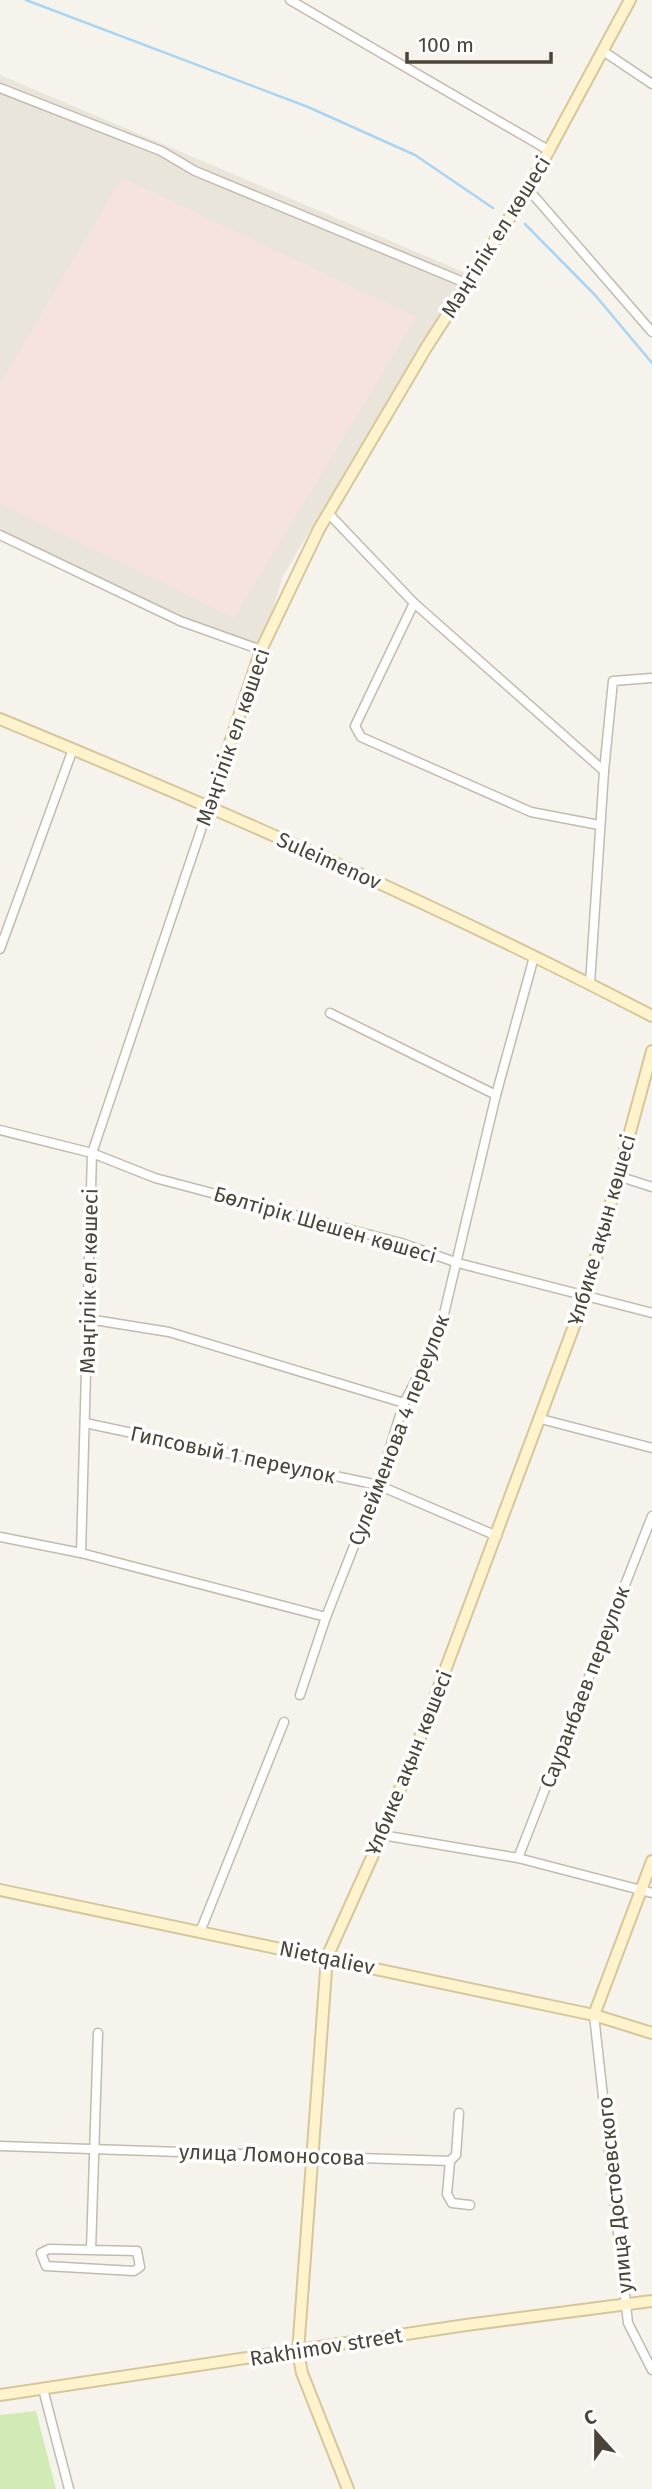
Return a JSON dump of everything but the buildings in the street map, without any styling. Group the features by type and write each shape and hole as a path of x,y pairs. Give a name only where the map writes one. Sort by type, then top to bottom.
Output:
{"street":[{"path":"290,0 550,151"},
{"name":"Мәңгілік ел көшесі","path":"81,1553 92,1153 261,650 328,514 399,393 528,189 630,0"},
{"path":"603,51 652,85"},
{"path":"0,88 161,151 195,171 468,284"},
{"path":"528,189 652,332"},
{"path":"328,514 414,603 604,771"},
{"path":"0,535 180,621 261,650"},
{"path":"414,603 355,726 356,732 361,737 530,812 599,825"},
{"path":"590,984 599,825 613,681 652,678"},
{"name":"Suleimenov","path":"0,719 209,806 465,922 652,1016"},
{"path":"0,949 73,749"},
{"name":"Сулейменова 4 переулок","path":"300,1695 326,1617 378,1485 404,1403 439,1335 496,1095 534,957"},
{"path":"330,1013 496,1095"},
{"name":"Ұлбике ақын көшесі","path":"348,2489 302,2373 298,2352 327,1957 382,1835 497,1536 586,1294 652,1051"},
{"name":"Бөлтірік Шешен көшесі","path":"0,1130 92,1153 155,1178 401,1243 458,1263 652,1312"},
{"path":"618,1176 652,1187"},
{"path":"88,1319 169,1332 404,1403"},
{"path":"541,1419 652,1448"},
{"name":"Гипсовый 1 переулок","path":"85,1423 378,1485 497,1536"},
{"name":"Сауранбаев переулок","path":"518,1858 652,1516"},
{"path":"0,1536 81,1553 326,1617"},
{"path":"200,1932 284,1722"},
{"path":"382,1835 518,1858 646,1892"},
{"path":"594,2015 646,1892 652,1861"},
{"name":"Nietqaliev","path":"0,1890 594,2015 652,2033"},
{"name":"улица Достоевского","path":"594,2015 628,2323 652,2371"},
{"path":"91,2250 97,2033"},
{"path":"458,2113 456,2155 450,2161 447,2194 452,2203 470,2205"},
{"name":"улица Ломоносова","path":"0,2146 450,2161"},
{"path":"49,2249 91,2250 137,2251 140,2267 134,2271 46,2266 42,2261 41,2253 49,2249"},
{"name":"Rakhimov street","path":"0,2395 627,2302 652,2301"},
{"path":"43,2389 69,2489"}],"shaded area":[{"path":"0,75 468,274 404,372 283,576 261,650 180,621 0,533"},
{"path":"122,178 416,317 234,618 0,503 0,384"}],"green space":[{"path":"36,2411 56,2489 0,2489 0,2415"}],"waterway":[{"path":"26,0 308,107 415,155 493,208"},
{"path":"525,224 595,295 652,363"}]}
